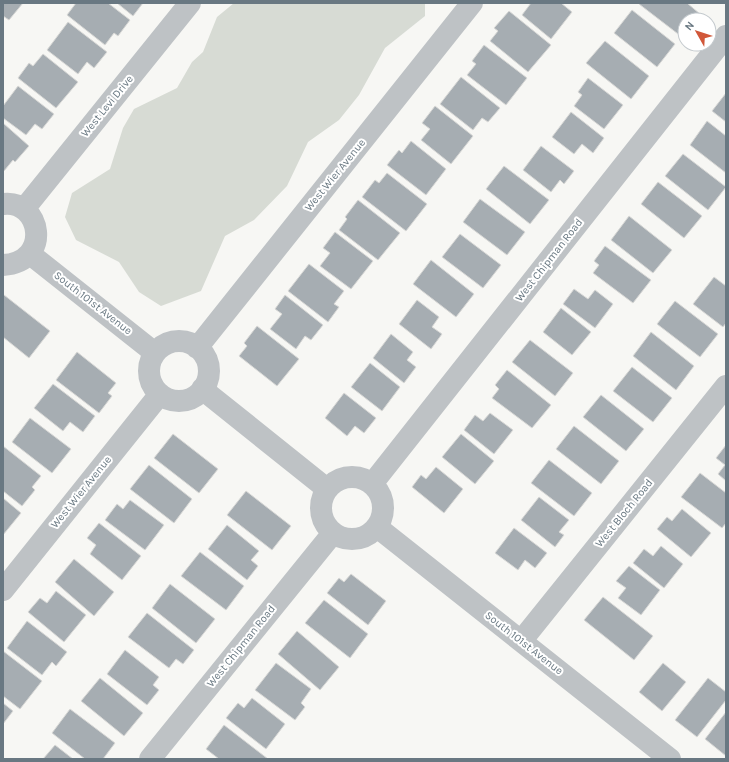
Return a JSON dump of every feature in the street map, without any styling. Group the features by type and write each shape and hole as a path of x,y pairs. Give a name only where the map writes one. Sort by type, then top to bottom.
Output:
{"street":[{"name":"West Levi Drive","path":"24,210 190,3"},
{"name":"West Wier Avenue","path":"197,348 472,3"},
{"name":"West Chipman Road","path":"372,484 726,36"},
{"path":"3,204 16,205 24,210 31,217 35,225 37,235 35,245 30,254 18,262 3,265"},
{"name":"South 101st Avenue","path":"30,254 155,353"},
{"path":"175,342 183,342 197,348 202,353 208,367 206,383 202,389 195,396 186,400 177,401 168,399 160,394 150,379 149,370 155,353 161,347 175,342"},
{"name":"West Bloch Road","path":"522,640 726,386"},
{"path":"202,389 327,489"},
{"name":"West Wier Avenue","path":"3,590 160,394"},
{"path":"345,478 359,478 372,484 378,491 382,500 382,518 377,527 370,534 352,540 342,538 333,533 323,520 321,512 323,496 327,489 332,484 345,478"},
{"name":"South 101st Avenue","path":"377,527 522,640 670,759"},
{"name":"West Chipman Road","path":"150,759 333,533"}],"shaded area":[{"path":"234,3 425,3 425,16 385,48 359,95 339,120 308,142 287,186 254,220 225,236 201,291 161,306 139,292 119,262 76,240 65,217 72,193 110,169 123,128 134,109 177,88 192,62 203,52 217,17"}],"building":[{"path":"3,3 23,3 9,20 3,16"},
{"path":"76,3 108,3 130,20 118,36 114,33 105,45 67,15"},
{"path":"117,3 143,3 133,16"},
{"path":"531,3 561,3 572,12 551,39 522,15"},
{"path":"687,3 698,12 677,12 677,33 639,4"},
{"path":"632,10 675,44 657,67 614,33"},
{"path":"509,11 551,45 528,72 490,41 498,31 494,28"},
{"path":"68,22 107,52 94,68 87,62 78,74 47,50"},
{"path":"605,41 649,76 631,99 586,63"},
{"path":"484,45 527,78 506,105 467,75 476,64 472,61"},
{"path":"43,54 78,82 56,108 18,78 29,63 33,66"},
{"path":"461,77 500,108 488,122 482,118 473,130 440,104"},
{"path":"588,78 623,105 604,129 574,106 582,95 578,92"},
{"path":"18,86 54,114 42,129 35,124 26,135 3,118 3,106"},
{"path":"726,93 726,122 712,111"},
{"path":"435,106 473,136 451,164 421,140 430,129 422,123"},
{"path":"571,112 604,138 593,153 582,144 574,154 552,137"},
{"path":"707,121 726,136 726,173 690,145"},
{"path":"3,123 29,146 15,162 13,160 4,171 3,170"},
{"path":"411,141 446,169 426,195 387,165 399,150 402,153"},
{"path":"541,146 574,171 564,184 560,180 551,192 523,170"},
{"path":"683,154 726,187 708,210 665,176"},
{"path":"504,166 549,200 530,224 486,189"},
{"path":"387,173 427,204 406,231 362,197 375,180 379,183"},
{"path":"658,182 702,216 684,238 641,204"},
{"path":"480,199 525,232 507,255 463,222"},
{"path":"358,200 400,233 378,260 339,230 347,219 345,217"},
{"path":"629,216 672,250 653,273 611,240"},
{"path":"335,232 373,261 351,289 320,266 330,253 323,248"},
{"path":"460,234 501,265 483,288 442,257"},
{"path":"605,246 651,280 633,303 593,273 599,265 594,261"},
{"path":"431,260 474,294 456,317 413,284"},
{"path":"309,264 344,291 334,304 339,307 328,322 288,291"},
{"path":"714,277 726,286 726,323 723,327 693,304"},
{"path":"574,289 588,299 595,290 613,304 595,328 563,304"},
{"path":"4,295 50,331 29,358 3,337"},
{"path":"285,295 323,325 311,340 305,336 296,349 270,329 282,314 275,309"},
{"path":"417,300 439,317 432,327 442,334 431,349 399,324"},
{"path":"675,301 718,334 700,357 657,324"},
{"path":"561,308 591,332 572,355 543,332"},
{"path":"257,326 299,359 277,386 239,356 247,346 244,343"},
{"path":"651,332 694,366 676,390 633,356"},
{"path":"391,334 413,352 407,360 416,367 404,383 373,358"},
{"path":"530,340 573,373 555,396 512,362"},
{"path":"77,352 116,383 108,393 112,396 99,413 56,380"},
{"path":"370,363 400,387 382,411 351,387"},
{"path":"632,367 672,398 653,422 613,391"},
{"path":"507,370 551,405 532,428 492,398 499,389 495,385"},
{"path":"53,384 95,416 83,432 70,422 63,431 34,408"},
{"path":"344,393 376,418 364,433 355,426 347,436 325,418"},
{"path":"601,395 644,429 626,451 583,417"},
{"path":"490,413 513,430 494,454 464,430 475,415 483,421"},
{"path":"30,418 71,449 52,473 12,442"},
{"path":"574,426 619,461 601,484 556,449"},
{"path":"173,434 218,469 199,493 154,458"},
{"path":"461,434 494,461 475,484 442,457"},
{"path":"726,445 726,481 718,474 725,465 716,458"},
{"path":"3,446 41,476 32,487 35,490 22,506 3,491"},
{"path":"549,460 592,493 574,516 531,483"},
{"path":"149,465 192,499 174,523 130,489"},
{"path":"436,467 463,489 444,513 412,487 421,475 426,479"},
{"path":"700,473 726,493 726,523 722,528 681,497"},
{"path":"246,491 291,526 272,550 227,515"},
{"path":"539,497 569,520 559,532 564,535 555,547 521,520"},
{"path":"3,498 21,513 3,535"},
{"path":"130,500 164,525 145,550 105,520 117,504 123,509"},
{"path":"682,509 711,533 691,557 657,529 667,517 672,521"},
{"path":"99,523 141,556 122,580 90,554 96,545 87,538"},
{"path":"227,525 259,551 251,560 258,566 247,580 208,549"},
{"path":"514,528 547,553 535,568 525,560 518,570 495,553"},
{"path":"661,546 683,564 664,588 633,563 644,549 653,556"},
{"path":"200,552 244,586 226,610 181,576"},
{"path":"74,559 114,592 94,616 55,582"},
{"path":"629,566 660,590 641,615 618,598 626,588 616,581"},
{"path":"351,574 386,601 368,625 327,593 339,578 344,582"},
{"path":"170,584 215,619 196,643 152,608"},
{"path":"56,591 86,615 64,642 28,612 40,598 47,603"},
{"path":"603,597 653,636 634,660 584,620"},
{"path":"324,600 368,634 350,658 305,623"},
{"path":"147,613 194,650 183,664 176,659 169,668 128,637"},
{"path":"27,621 67,652 56,666 52,662 42,675 7,648"},
{"path":"297,631 339,667 320,690 278,654"},
{"path":"125,650 159,677 153,685 159,690 147,705 107,674"},
{"path":"3,651 42,681 20,709 3,696"},
{"path":"276,663 311,689 301,703 305,707 295,720 255,690"},
{"path":"663,663 686,682 662,711 639,692"},
{"path":"100,678 143,713 124,736 81,701"},
{"path":"708,678 726,692 726,700 697,737 675,720"},
{"path":"252,698 285,724 266,749 226,718 238,703 244,708"},
{"path":"3,703 13,711 3,724"},
{"path":"70,709 115,743 103,759 85,759 52,733"},
{"path":"726,712 726,756 705,739"},
{"path":"224,725 268,759 219,759 206,749"},
{"path":"55,745 73,759 43,759"}]}
